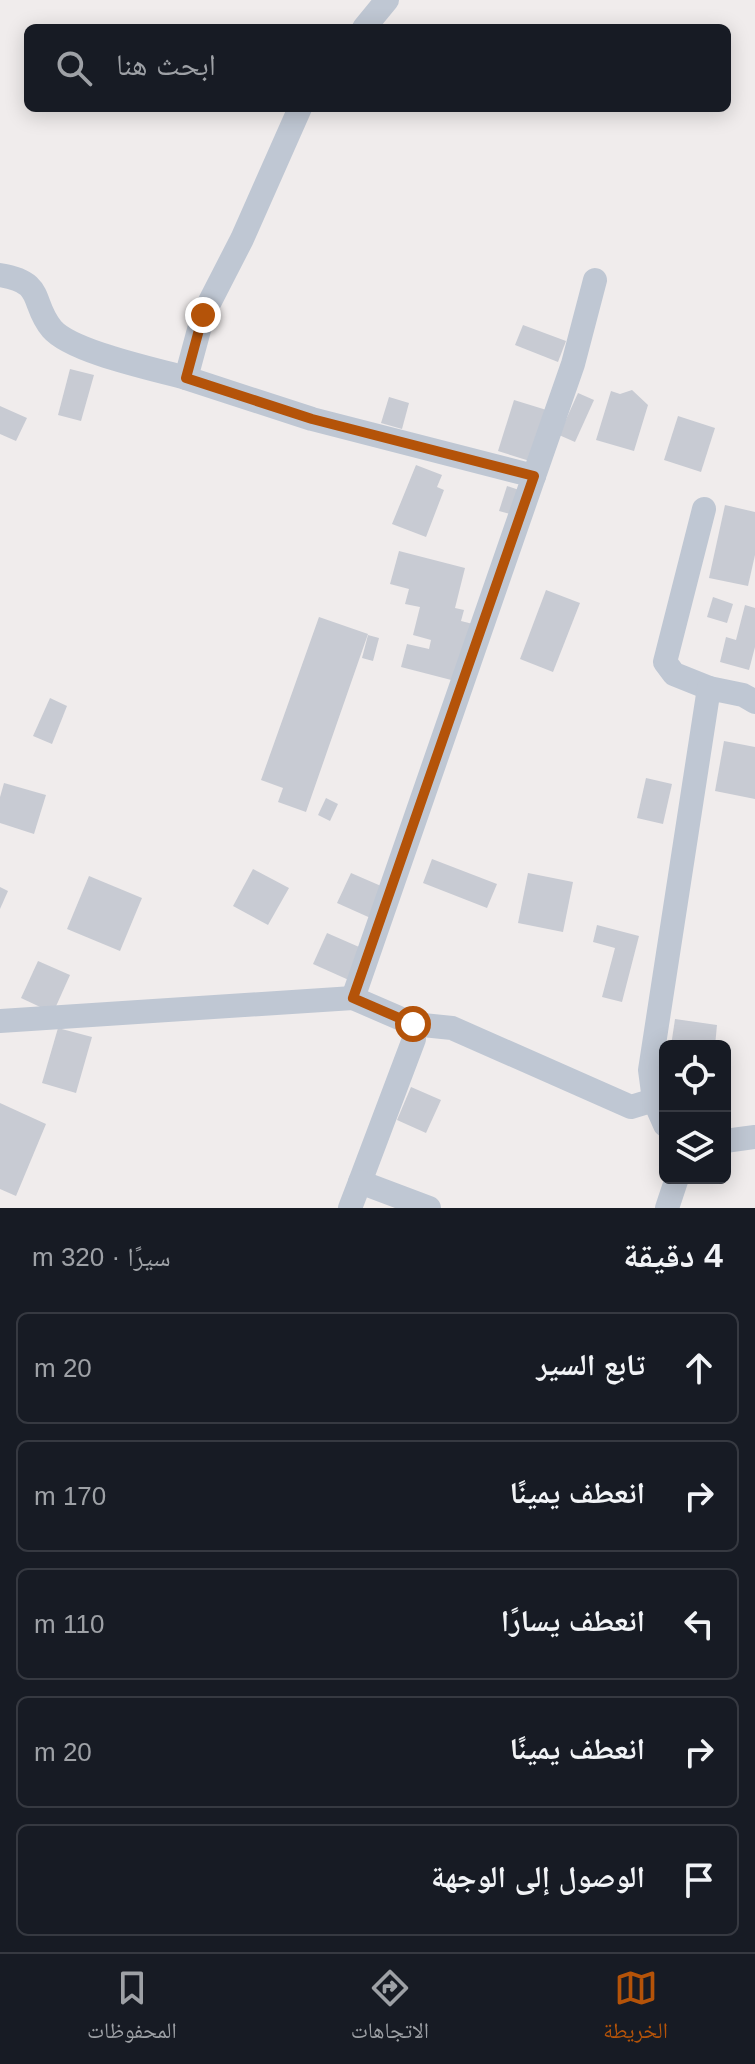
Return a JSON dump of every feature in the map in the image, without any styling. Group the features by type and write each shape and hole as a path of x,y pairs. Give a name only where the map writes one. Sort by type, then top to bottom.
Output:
{"street":[{"path":"367,24 387,0"},
{"path":"186,378 203,315 242,239 298,112"},
{"path":"0,275 13,277 32,287 50,327 67,342 312,419 534,476"},
{"path":"353,998 573,364 595,280"},
{"path":"704,509 665,662 674,674 709,688 743,695 755,702"},
{"path":"659,1112 654,1100 650,1070 709,688"},
{"path":"0,1021 353,998 413,1024 452,1028 631,1107 654,1100"},
{"path":"350,1208 414,1039 413,1024"},
{"path":"731,1140 755,1137"},
{"path":"360,1182 429,1208"},
{"path":"667,1208 675,1184"}],"building":[{"path":"523,325 566,341 558,362 515,345"},
{"path":"70,369 94,375 81,421 58,415"},
{"path":"632,390 648,405 634,451 596,440 611,391 620,394"},
{"path":"578,393 594,400 575,442 559,435"},
{"path":"389,397 409,403 402,429 381,423"},
{"path":"514,400 553,412 536,463 498,451"},
{"path":"0,406 27,418 16,441 0,434"},
{"path":"678,416 715,428 701,472 664,460"},
{"path":"416,465 442,475 437,487 444,490 426,537 392,524"},
{"path":"507,486 525,492 517,516 499,511"},
{"path":"725,505 755,512 755,555 748,586 709,578"},
{"path":"399,551 465,568 455,608 464,610 461,621 473,624 459,682 401,667 407,644 429,649 431,640 413,635 420,607 405,604 409,589 390,584"},
{"path":"546,590 580,603 553,672 520,659"},
{"path":"713,597 733,604 727,623 707,617"},
{"path":"745,605 755,608 755,647 749,670 720,662 726,637 736,640"},
{"path":"319,617 368,634 306,812 278,802 283,788 261,780"},
{"path":"368,635 379,638 373,661 362,658"},
{"path":"50,698 67,706 52,744 33,736"},
{"path":"724,741 755,747 755,799 715,791"},
{"path":"646,778 672,784 663,824 637,818"},
{"path":"4,783 46,795 34,834 0,823 0,797"},
{"path":"326,798 338,804 330,821 318,815"},
{"path":"432,859 497,884 487,908 423,883"},
{"path":"253,869 289,888 268,925 233,906"},
{"path":"351,873 388,889 375,920 337,903"},
{"path":"528,873 573,882 563,932 518,923"},
{"path":"89,876 142,898 120,951 67,929"},
{"path":"0,887 8,891 0,909"},
{"path":"597,925 639,936 622,1002 602,997 615,948 593,942"},
{"path":"327,933 366,950 351,981 313,964"},
{"path":"38,961 70,975 53,1013 21,998"},
{"path":"675,1019 717,1025 716,1040 672,1040"},
{"path":"58,1028 92,1037 76,1093 42,1083"},
{"path":"411,1087 441,1100 426,1133 397,1120"},
{"path":"0,1103 46,1124 16,1196 0,1189"}],"route":[{"path":"203,315 186,378 312,419 534,476 353,998 413,1024"}]}
